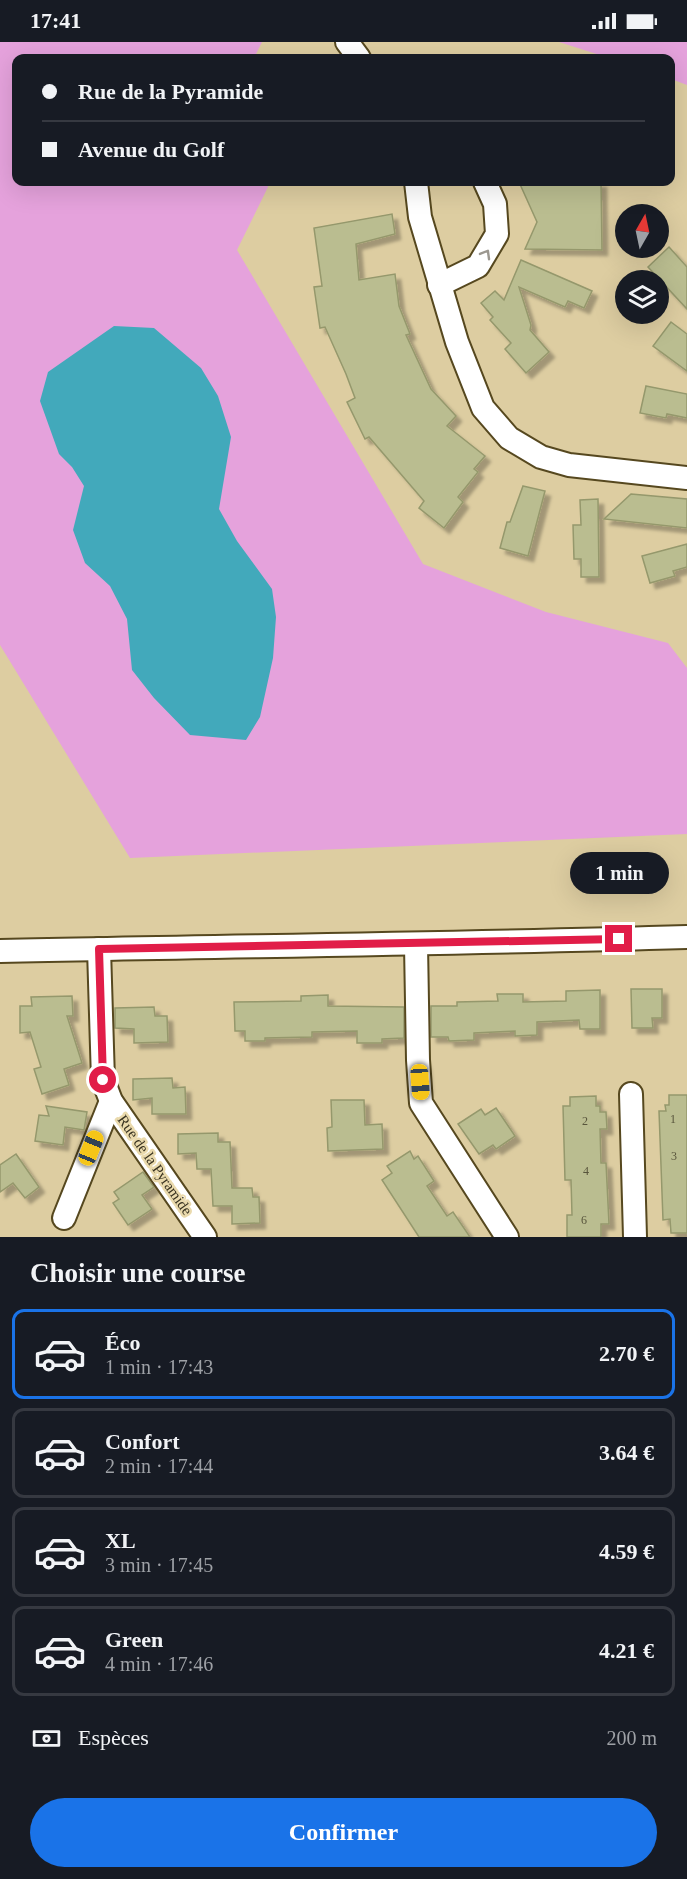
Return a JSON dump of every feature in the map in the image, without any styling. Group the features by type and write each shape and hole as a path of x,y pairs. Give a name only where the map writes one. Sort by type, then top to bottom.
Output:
{"street":[{"path":"416,186 420,217 457,342 483,408 510,438 540,457 569,465 687,478"},
{"path":"439,285 478,266 497,234 495,204 487,186"},
{"path":"0,951 416,945 687,938"},
{"path":"416,945 421,1103 507,1237"},
{"name":"Rue de la Pyramide","path":"99,949 103,1080 111,1101 205,1237"},
{"path":"632,1094 635,1237"},
{"path":"64,1218 111,1101"}],"shaded area":[{"path":"0,42 262,42 256,54 12,54 12,186 268,186 237,250 423,564 546,612 668,643 687,668 687,834 130,858 0,645"},
{"path":"559,42 687,42 687,85 675,80 675,54 596,54"}],"water":[{"path":"114,326 154,328 201,368 218,396 231,437 219,509 237,541 272,589 276,617 273,658 260,717 246,740 190,735 154,698 132,670 127,619 110,586 85,563 73,530 84,486 72,467 59,454 40,401 48,372"}],"building":[{"path":"521,186 601,186 602,250 525,249 537,222"},
{"path":"392,214 395,234 356,244 359,280 395,274 399,306 410,334 406,335 431,389 456,416 447,426 485,456 474,469 478,472 458,497 463,502 444,528 419,508 424,501 369,437 365,439 347,402 355,398 346,374 325,327 320,328 314,287 322,286 314,228"},
{"path":"669,247 687,267 687,309 669,290 669,270 651,270 648,267 657,258 669,258"},
{"path":"521,260 592,291 584,308 568,301 565,307 519,287 531,325 530,330 549,352 526,373 505,349 511,343 490,320 493,317 481,303 495,291 504,300"},
{"path":"671,322 687,334 687,371 653,346"},
{"path":"646,386 687,394 687,418 667,414 666,418 640,413"},
{"path":"523,486 545,491 528,556 500,548 507,522 510,522"},
{"path":"631,494 687,499 687,528 604,519"},
{"path":"598,499 599,577 581,577 581,559 574,559 573,525 581,525 580,500"},
{"path":"687,544 687,567 673,571 675,576 650,583 642,556"},
{"path":"631,989 662,989 662,1018 652,1018 653,1028 632,1028"},
{"path":"600,990 600,1029 580,1029 579,1020 537,1022 537,1035 515,1036 515,1031 474,1033 474,1040 449,1041 448,1037 431,1037 431,1006 457,1006 457,1002 498,1001 497,994 523,994 523,1002 566,1001 566,991"},
{"path":"328,995 328,1006 404,1007 404,1038 382,1039 382,1043 357,1043 357,1031 312,1032 312,1037 265,1038 265,1041 245,1041 245,1031 235,1031 234,1002 301,1001 301,996"},
{"path":"72,996 73,1016 67,1016 82,1063 64,1069 69,1085 42,1094 34,1069 41,1067 30,1032 20,1033 20,1006 32,1006 31,997"},
{"path":"154,1007 155,1016 167,1016 168,1042 134,1043 134,1029 115,1028 115,1008"},
{"path":"172,1078 173,1088 185,1087 186,1114 152,1114 152,1098 133,1100 133,1079"},
{"path":"669,1095 687,1095 687,1233 671,1233 670,1219 663,1220 659,1111 666,1111 665,1105 669,1105"},
{"path":"596,1096 596,1106 600,1106 600,1112 606,1112 607,1129 600,1129 601,1163 606,1163 609,1224 601,1224 601,1237 567,1237 567,1215 572,1215 571,1180 565,1180 563,1106 570,1106 570,1097"},
{"path":"331,1100 364,1100 365,1125 382,1124 383,1149 328,1151 327,1128 332,1127"},
{"path":"46,1106 87,1112 84,1130 65,1127 63,1145 35,1141 39,1115 49,1116"},
{"path":"496,1108 515,1136 496,1149 493,1145 479,1154 458,1124 481,1109 485,1115"},
{"path":"218,1133 218,1142 230,1142 232,1188 252,1188 253,1197 259,1197 260,1223 232,1224 232,1206 213,1206 211,1169 197,1169 196,1153 178,1154 178,1134"},
{"path":"410,1151 414,1159 418,1156 434,1181 427,1186 447,1216 453,1212 470,1237 419,1237 382,1180 392,1173 387,1166"},
{"path":"16,1154 39,1187 25,1198 13,1183 0,1192 0,1165"},
{"path":"143,1172 154,1187 142,1195 152,1209 128,1225 113,1203 119,1199 114,1192"}],"route":[{"path":"103,1080 99,949 157,946 416,945 619,939"}]}
